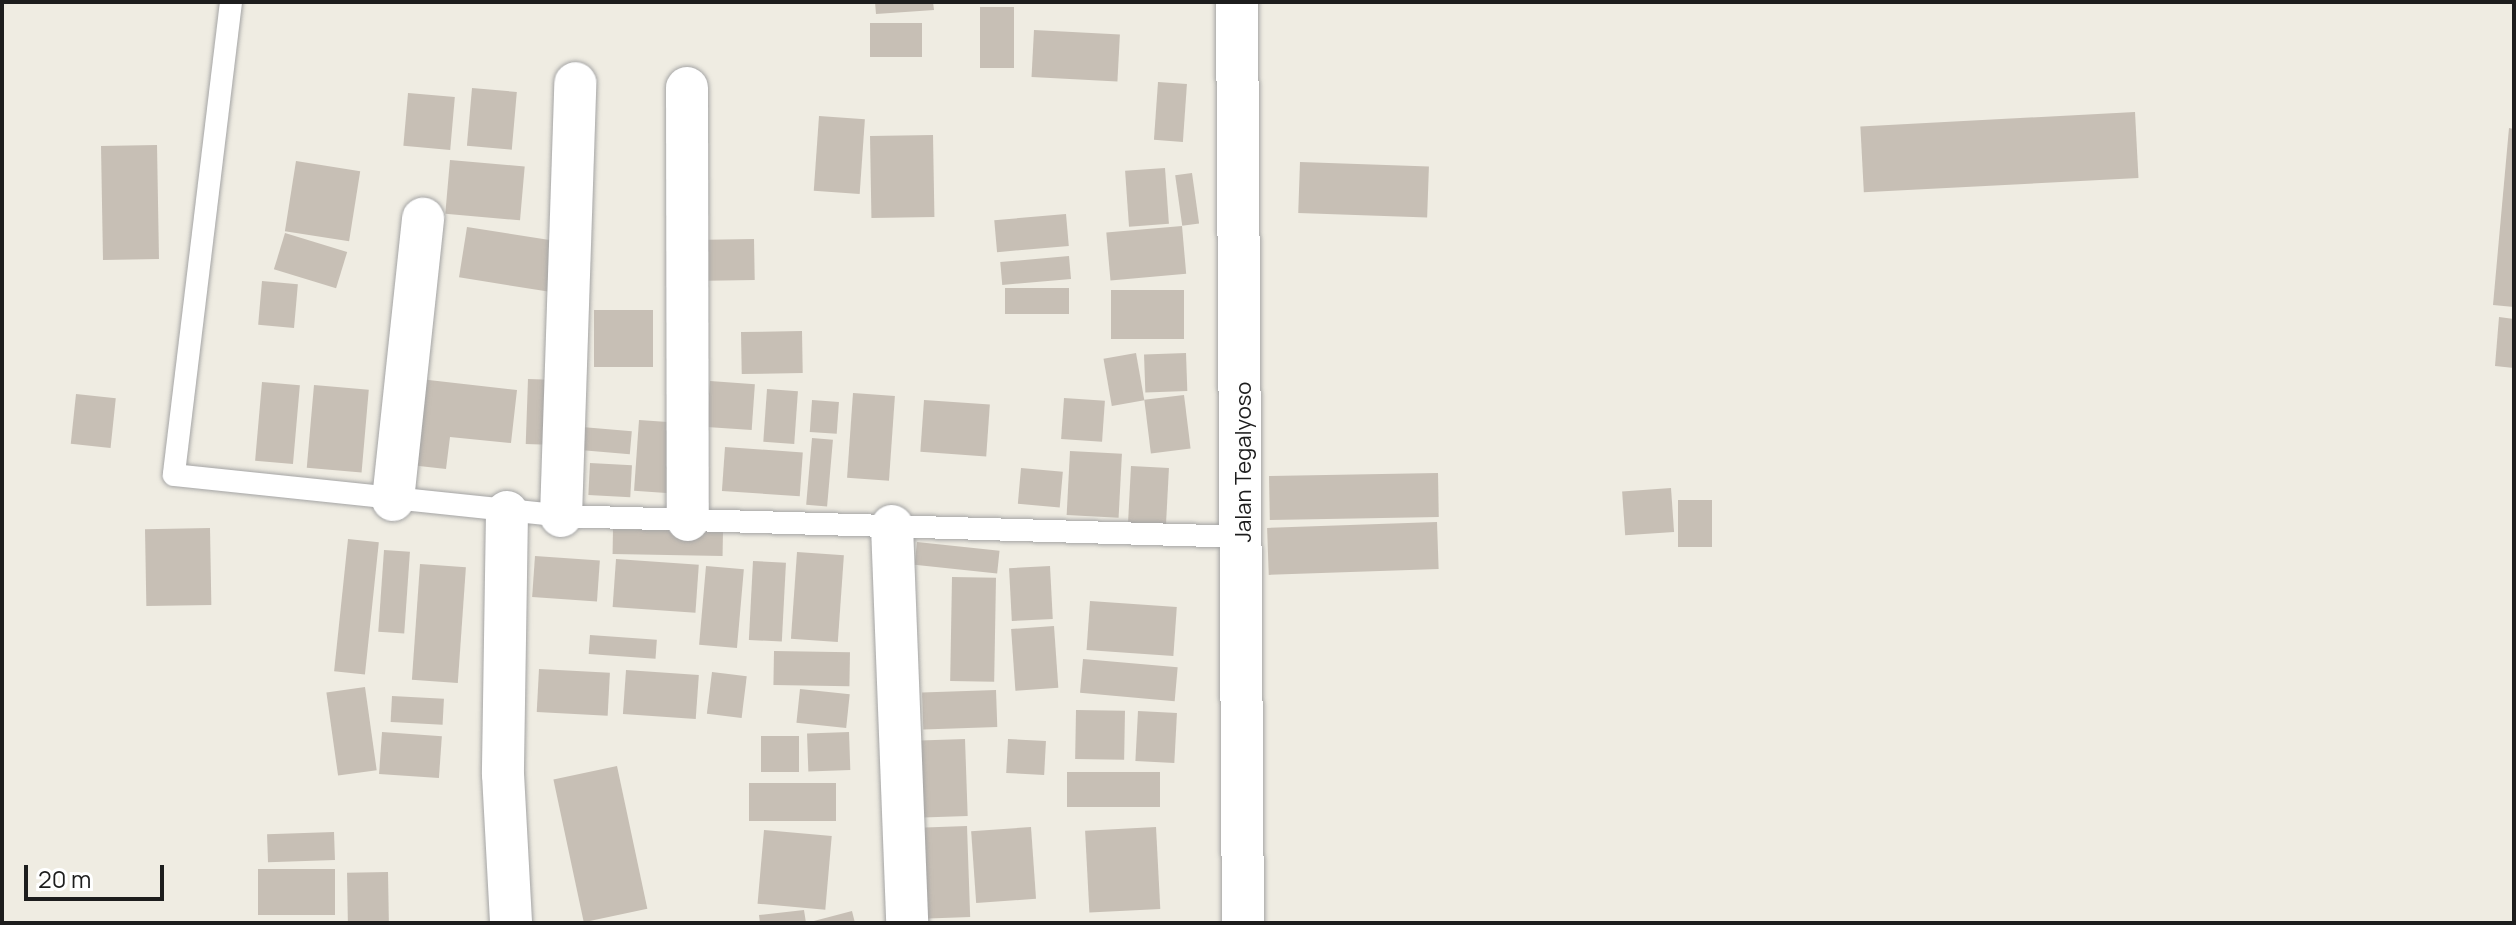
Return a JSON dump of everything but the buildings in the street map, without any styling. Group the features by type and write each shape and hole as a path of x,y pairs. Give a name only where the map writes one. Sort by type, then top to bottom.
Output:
{"street":[{"name":"Jalan Tegalyoso","path":"1237,2 1244,537 1243,923"},
{"path":"561,516 575,83"},
{"path":"687,88 688,520"},
{"path":"393,500 423,219"},
{"path":"507,512 503,774 511,923"},
{"path":"892,526 907,923"}],"lane":[{"path":"231,2 174,475 561,516 1244,537"}]}
